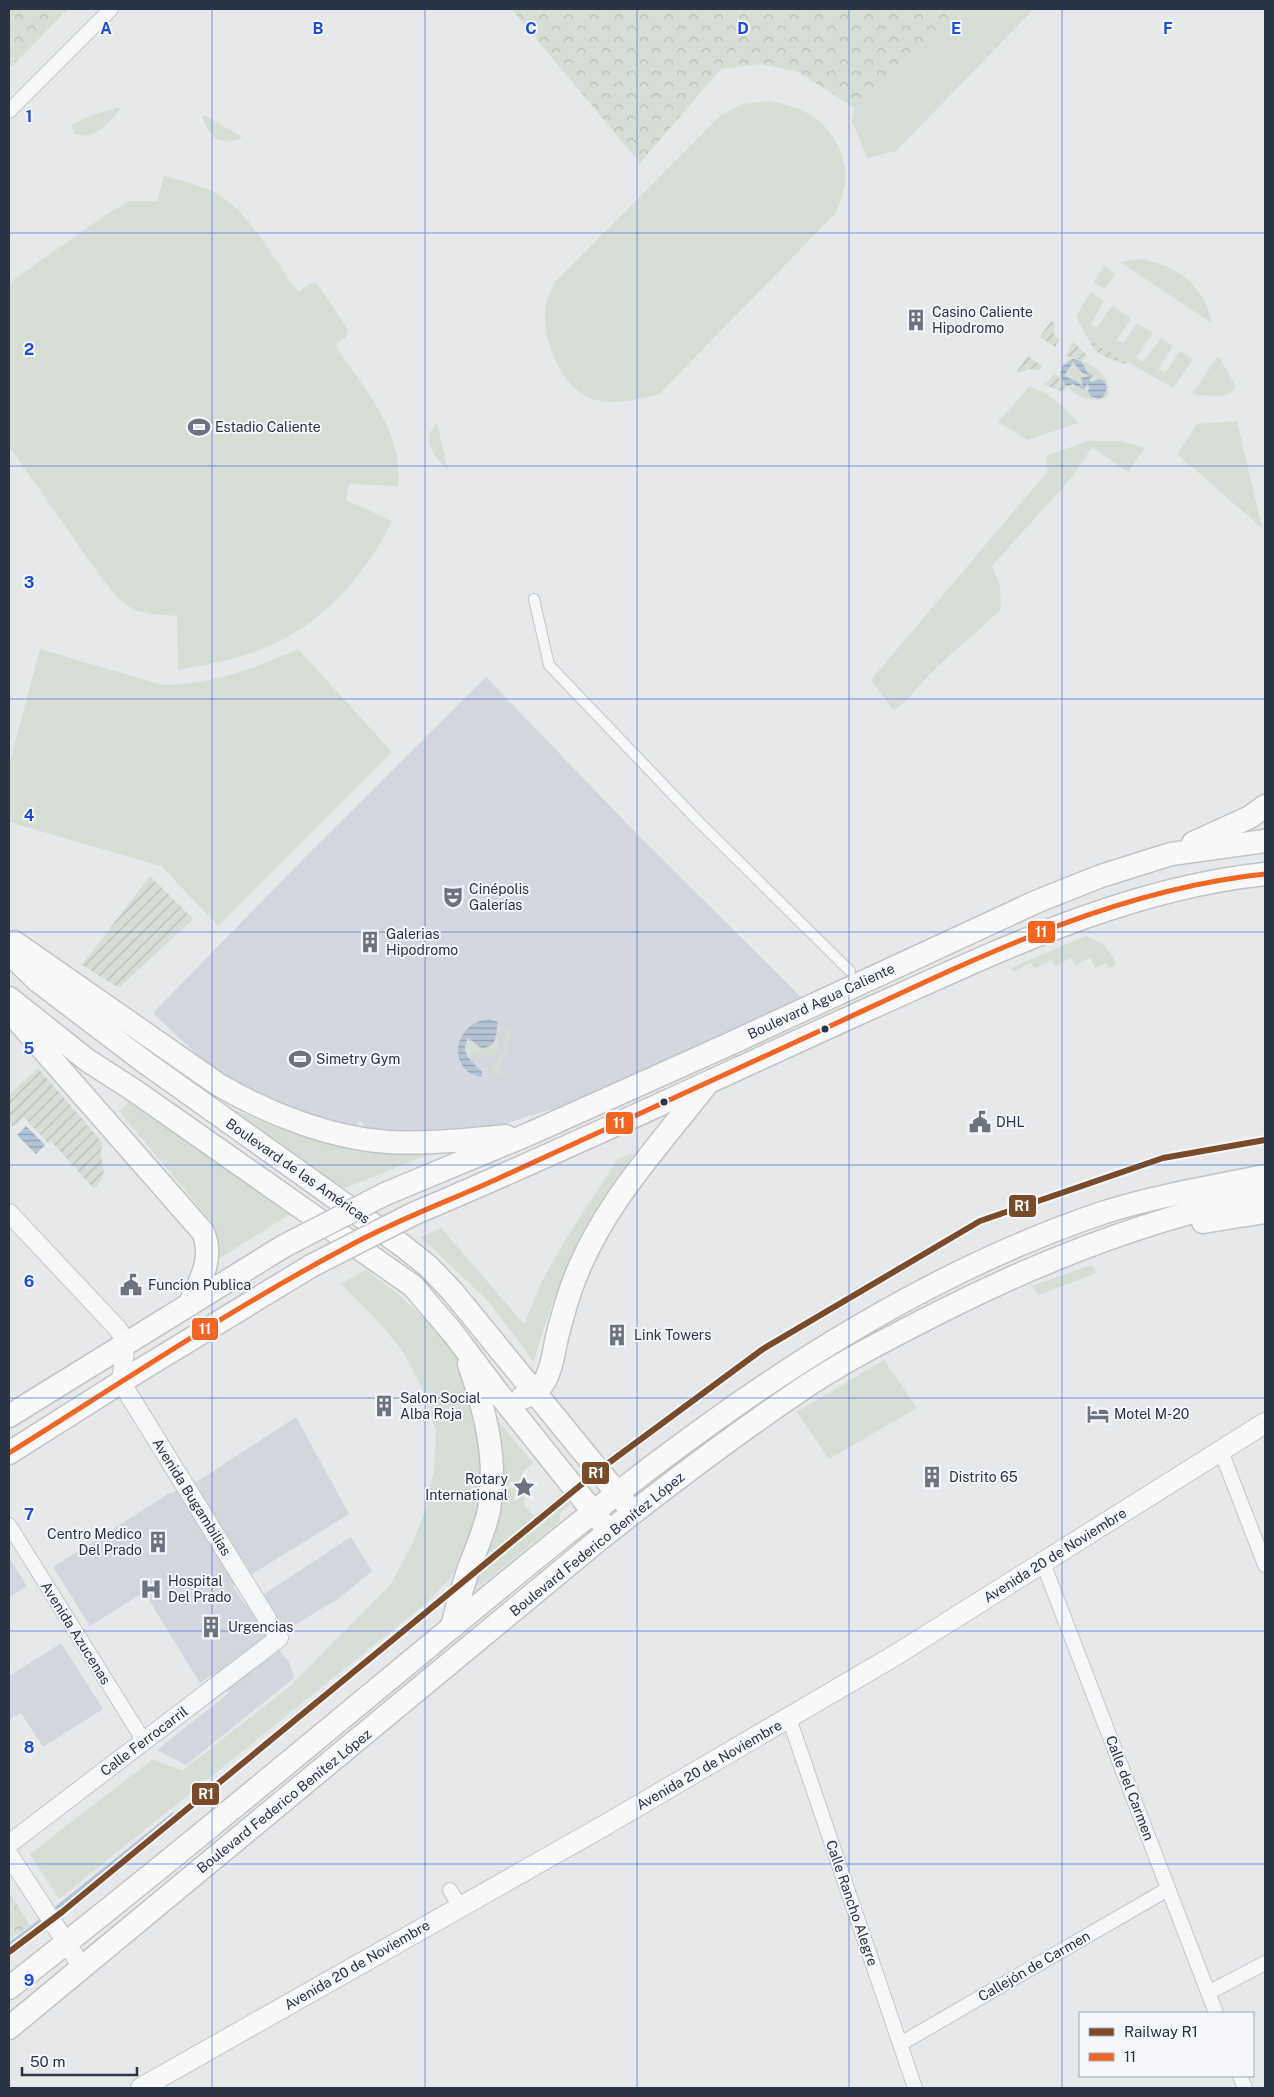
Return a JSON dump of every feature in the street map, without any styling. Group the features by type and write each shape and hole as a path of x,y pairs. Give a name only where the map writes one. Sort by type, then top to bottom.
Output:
{"main road":[{"path":"1171,854 1250,817 1265,806"},
{"name":"Boulevard Agua Caliente","path":"9,1416 284,1246 386,1194 529,1134 725,1046 1038,900 1100,876 1171,854 1265,841"},
{"name":"Boulevard Agua Caliente","path":"9,1453 311,1266 413,1214 492,1181 709,1081 1054,927 1157,893 1234,877 1265,874"},
{"path":"9,938 241,1098 345,1136 410,1143 529,1134"},
{"name":"Boulevard de las Américas","path":"9,952 38,982 142,1060 403,1246 428,1266 452,1291 633,1512"},
{"name":"Boulevard de las Américas","path":"9,998 87,1060 120,1080 404,1278 421,1294 610,1531"},
{"path":"9,1010 203,1232 208,1246 206,1265 190,1303"},
{"path":"101,1114 104,1099 120,1080 160,1043"},
{"path":"499,1394 518,1399 534,1392 548,1376 571,1288 584,1255 632,1179 709,1081"},
{"path":"1104,1213 1125,1197 1152,1186 1265,1160"},
{"name":"Boulevard Federico Benítez López","path":"9,1988 618,1492 740,1401 812,1354 875,1316 1000,1254 1104,1213 1157,1199 1265,1176"},
{"name":"Boulevard Federico Benítez López","path":"9,2028 633,1512 809,1385 877,1345 1031,1269 1097,1242 1176,1215 1265,1195"},
{"path":"1097,1242 1172,1227 1265,1212"},
{"path":"452,1627 464,1582 488,1512 492,1479 492,1460 484,1414 463,1346"},
{"name":"Avenida 20 de Noviembre","path":"141,2088 455,1898 607,1824 789,1718 946,1625 1265,1423"}],"street":[{"path":"9,112 111,9"},
{"path":"534,599 549,665 699,822 850,971"},
{"path":"9,1213 118,1329 126,1342 121,1382"},
{"name":"Avenida Bugambilias","path":"121,1382 279,1638"},
{"path":"1221,1451 1265,1565"},
{"name":"Avenida Azucenas","path":"9,1525 144,1741"},
{"name":"Calle del Carmen","path":"1043,1563 1216,2012"},
{"name":"Calle Ferrocarril","path":"9,1844 279,1638"},
{"name":"Calle Rancho Alegre","path":"789,1718 915,2088"},
{"path":"9,1856 82,1967"},
{"name":"Callejón de Carmen","path":"900,2044 1168,1889"},
{"path":"1208,1992 1265,1963"}],"shaded area":[{"path":"486,677 635,832 802,998 565,1105 459,1138 375,1136 360,1121 351,1129 258,1101 233,1078 228,1084 153,1013 307,855"},
{"name":"Hospital Del Prado","path":"296,1417 349,1514 233,1586 246,1606 351,1537 372,1571 338,1599 291,1627 288,1624 268,1638 289,1662 294,1678 186,1765 157,1750 229,1693 211,1675 200,1683 144,1592 90,1626 53,1567 168,1494 201,1479"},
{"path":"9,1560 27,1586 9,1597"},
{"path":"61,1643 103,1709 43,1747 21,1713 9,1720 9,1676"}],"green space":[{"path":"9,9 68,9 11,67 9,65"},
{"path":"511,9 957,9 855,108 798,72 761,64 721,69 640,163"},
{"path":"957,9 1034,9 896,151 867,158 852,121 855,108"},
{"path":"769,101 791,106 807,113 820,122 834,138 843,158 846,179 835,214 659,394 621,402 602,401 584,395 566,379 553,355 549,342 545,316 546,304 555,282 722,114 743,104"},
{"path":"122,107 107,124 95,133 81,135 74,133 71,125 92,115"},
{"path":"202,115 242,137 228,142 216,138 208,129"},
{"name":"Estadio Caliente","path":"164,176 211,191 235,207 264,242 298,292 311,283 317,284 348,329 346,337 335,345 379,411 395,447 398,466 398,486 349,484 346,500 392,521 381,542 354,580 322,613 284,639 252,653 178,670 177,616 134,610 119,599 100,576 9,446 9,283 110,212 130,201 157,201"},
{"path":"1138,259 1176,271 1186,279 1195,287 1202,298 1212,323 1120,262"},
{"path":"1104,266 1115,274 1105,289 1094,282"},
{"path":"1091,292 1104,301 1091,324 1097,327 1112,306 1131,318 1117,340 1123,343 1137,323 1153,333 1136,358 1143,362 1161,338 1173,346 1158,369 1165,373 1180,351 1193,359 1173,388 1088,339 1076,316"},
{"path":"1051,321 1055,323 1054,334 1059,340 1055,347 1040,337"},
{"path":"1088,339 1128,363 1122,364 1102,355 1095,350"},
{"path":"1073,342 1086,354 1084,361 1066,356"},
{"path":"1028,356 1042,366 1038,371 1030,369 1018,373 1017,371"},
{"path":"1218,356 1236,386 1233,391 1217,396 1192,394"},
{"path":"1071,358 1085,362 1098,370 1107,382 1108,396 1094,400 1087,399 1080,397 1068,388 1059,376 1062,365"},
{"path":"1054,372 1067,387 1063,392 1043,384 1051,379"},
{"path":"1029,387 1044,393 1056,401 1078,423 1028,440 998,422"},
{"path":"1237,421 1262,528 1177,454 1197,424"},
{"path":"437,423 448,470 438,460 431,448 430,435"},
{"path":"1088,441 1120,441 1145,448 1128,472 1092,447 1073,476 992,566 1000,586 1001,609 925,679 903,703 893,710 871,680 1048,471 1046,456"},
{"path":"40,649 162,685 215,679 249,669 298,649 392,752 218,926 161,866 9,822 9,765"},
{"path":"150,876 193,919 119,988 82,965"},
{"path":"1086,936 1104,945 1117,964 1109,968 1106,963 1095,968 1090,958 1075,965 1071,958 1055,966 1051,960 1034,969 1031,963 1013,972 1011,968"},
{"path":"507,1027 512,1035 499,1065 502,1074 494,1076 491,1067 505,1049 504,1031"},
{"path":"497,1035 498,1046 493,1055 483,1057 475,1054 468,1058 465,1051 468,1038 493,1045"},
{"path":"38,1068 103,1143 101,1156 104,1171 103,1177 94,1189 51,1141 48,1143 24,1117 13,1127 9,1122 9,1095"},
{"path":"213,1101 274,1126 311,1138 442,1149 343,1189"},
{"path":"129,1102 290,1214 220,1258 215,1226 119,1111"},
{"path":"635,1152 589,1223 565,1273 551,1308 534,1362 489,1302 421,1237 441,1228 524,1324 542,1281 567,1237 618,1159"},
{"path":"1091,1265 1097,1273 1038,1295 1032,1286"},
{"path":"366,1270 399,1295 428,1322 458,1358 468,1380 484,1460 479,1513 460,1560 450,1578 430,1600 59,1899 30,1854 153,1759 182,1771 290,1686 391,1584 412,1545 426,1508 434,1470 436,1431 422,1387 402,1350 373,1316 341,1284"},
{"path":"884,1360 917,1408 829,1459 797,1412"},
{"path":"496,1418 533,1463 524,1471 524,1478 519,1480 516,1485 504,1484 502,1444"},
{"path":"504,1488 516,1488 518,1493 524,1496 524,1505 534,1516 562,1493 570,1504 560,1513 560,1521 470,1594 480,1561 485,1557 497,1526"},
{"path":"9,1893 30,1925 9,1940"}],"water":[{"path":"1073,359 1081,361 1087,372 1094,376 1089,379 1091,382 1099,379 1104,381 1107,387 1104,396 1099,399 1090,396 1088,391 1090,387 1087,384 1084,390 1073,384 1067,386 1063,382 1062,377 1063,366","holes":["1073,362 1082,373 1090,376 1081,378 1083,387 1077,381 1064,376"]},
{"path":"489,1019 498,1022 493,1043 481,1048 468,1038 465,1049 468,1057 482,1072 482,1077 471,1074 463,1067 459,1058 458,1048 461,1038 467,1030 476,1023"},
{"path":"26,1126 45,1145 36,1154 17,1135"}],"waterway":[{"path":"51,1913 173,1815"},
{"path":"9,1945 45,1918"}],"rail line":[{"name":"R1","path":"9,1952 62,1912 599,1470 763,1349 980,1221 1163,1158 1265,1140"}],"transit line":[{"name":"11","path":"9,1453 177,1346 262,1295 385,1228 495,1180 969,962 1026,938 1085,916 1144,898 1204,883 1265,874"}],"place":[{"name":"Casino Caliente Hipodromo","path":"916,320"},
{"name":"Estadio Caliente","path":"199,427"},
{"name":"Cinépolis Galerías","path":"453,897"},
{"name":"Galerias Hipodromo","path":"370,942"},
{"name":"Simetry Gym","path":"300,1059"},
{"name":"DHL","path":"980,1122"},
{"name":"Funcion Publica","path":"131,1285"},
{"name":"Link Towers","path":"617,1335"},
{"name":"Salon Social Alba Roja","path":"384,1406"},
{"name":"Motel M-20","path":"1098,1414"},
{"name":"Distrito 65","path":"932,1477"},
{"name":"Rotary International","path":"524,1487"},
{"name":"Centro Medico Del Prado","path":"158,1542"},
{"name":"Hospital Del Prado","path":"151,1589"},
{"name":"Urgencias","path":"211,1627"}]}
